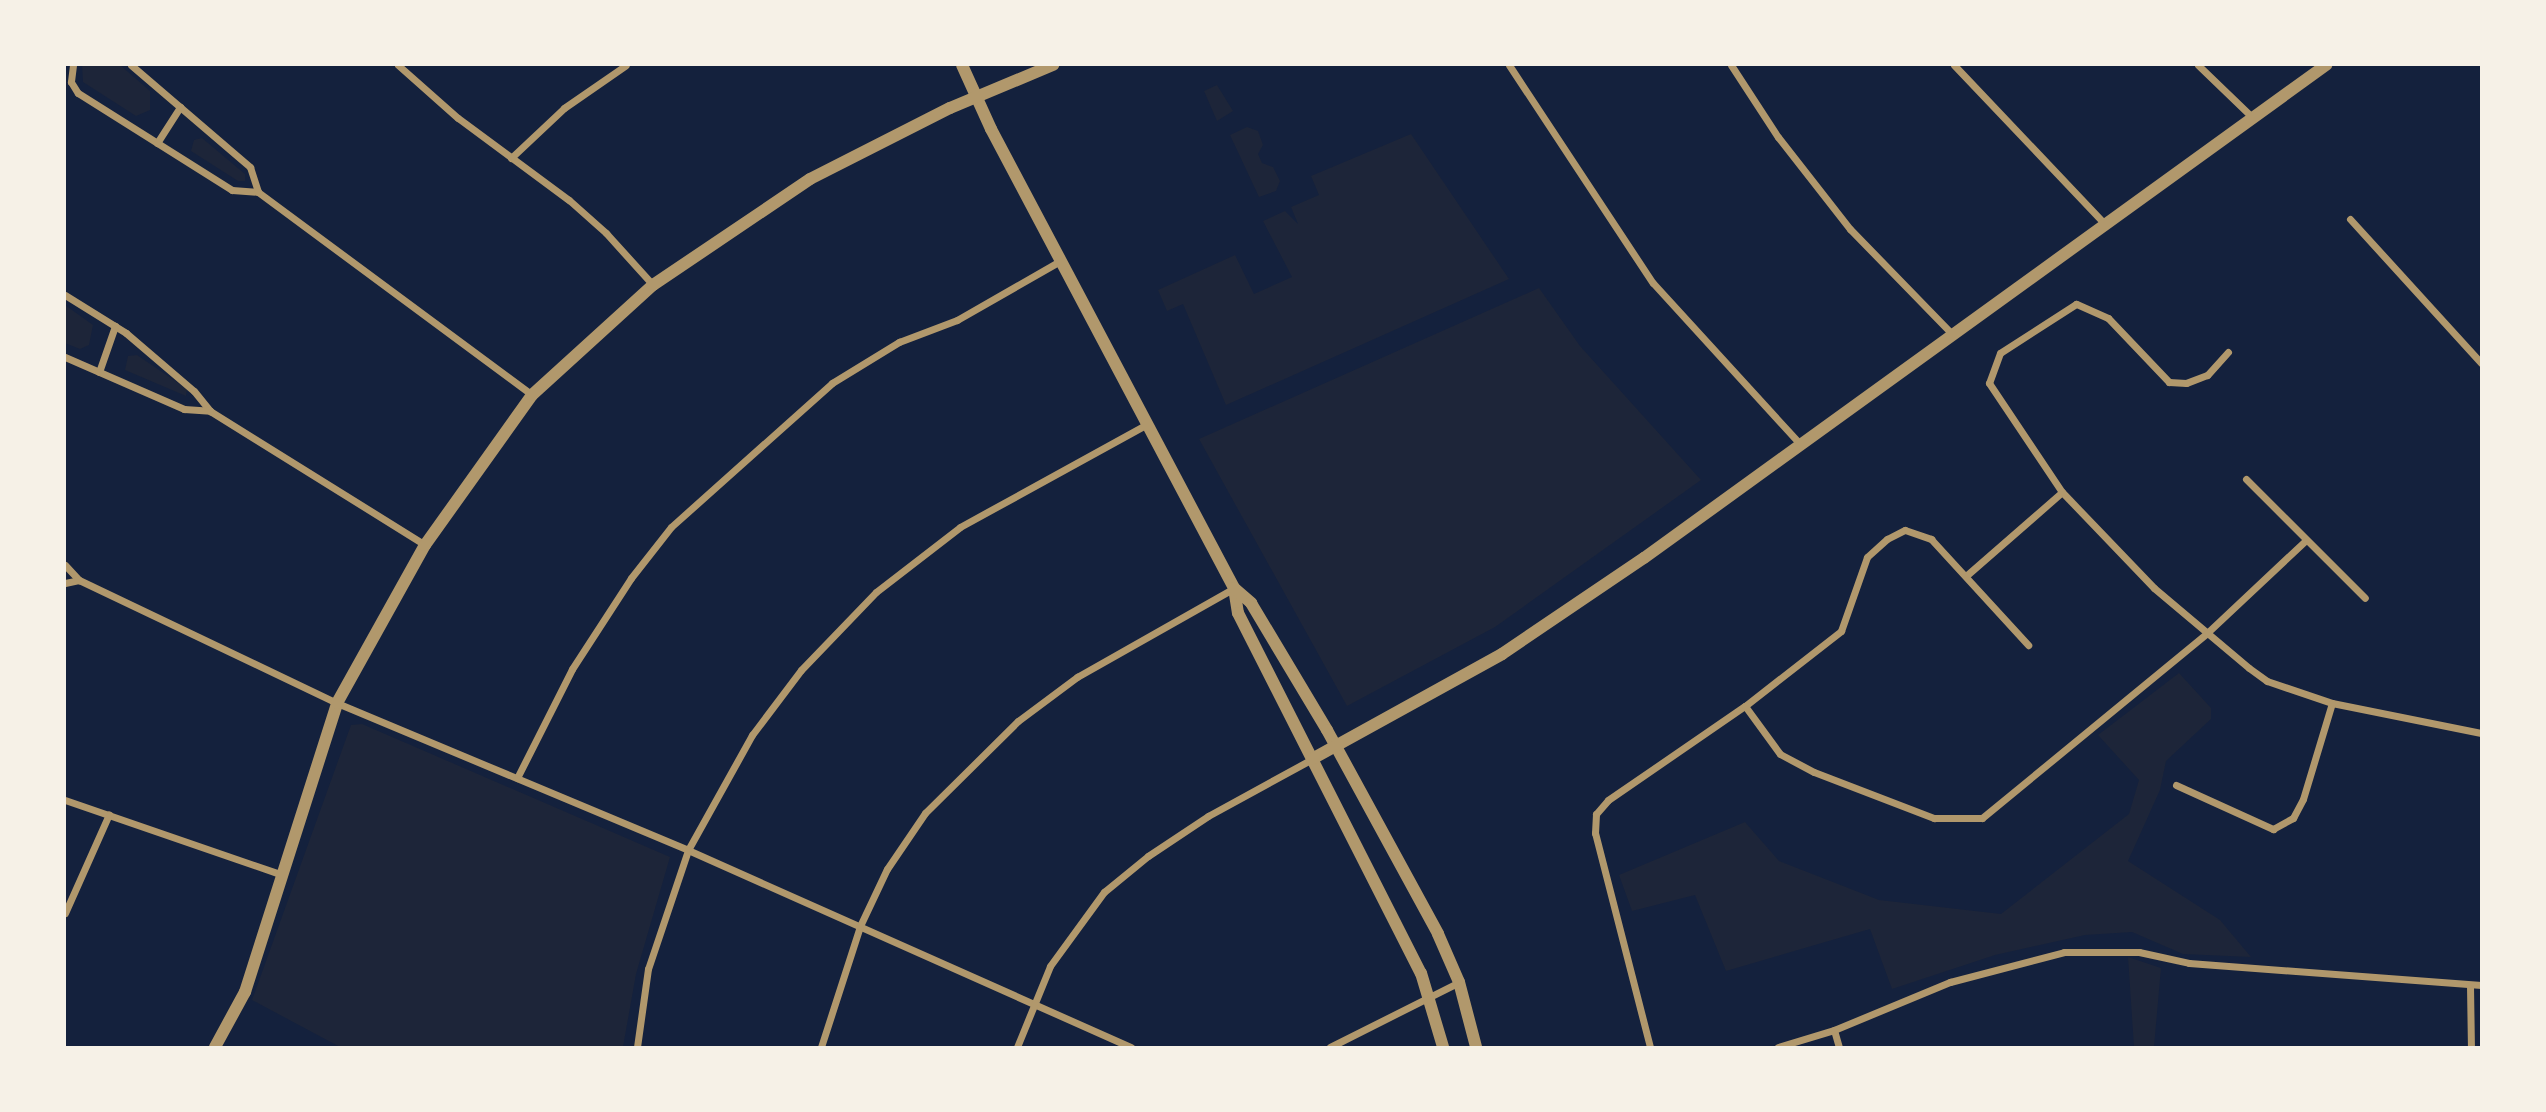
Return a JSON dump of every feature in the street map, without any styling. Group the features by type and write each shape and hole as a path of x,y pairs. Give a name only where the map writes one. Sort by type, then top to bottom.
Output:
{"street":[{"path":"73,65 71,82 78,93 232,190 258,192 533,395"},
{"path":"131,65 250,167 258,192"},
{"path":"398,65 607,233 653,285"},
{"path":"511,158 564,108 626,65"},
{"path":"962,65 975,96 1060,261 1234,588 1238,613 1429,996 1443,1047"},
{"path":"215,1047 245,992 280,874 337,703 425,545 533,395 653,285 810,179 975,96 1053,65"},
{"path":"1509,65 1653,283 1802,445"},
{"path":"1731,65 1778,137 1850,229 1954,335"},
{"path":"1954,65 2106,225"},
{"path":"2198,65 2253,118"},
{"path":"1017,1047 1032,1002 1068,938 1104,892 1148,856 1208,816 1502,654 1802,445 2326,65"},
{"path":"158,143 180,107"},
{"path":"2350,219 2481,363"},
{"path":"517,778 572,669 631,578 671,527 832,383 899,342 957,320 1060,261"},
{"path":"65,295 115,326 194,391 210,411 425,545"},
{"path":"2228,352 2207,375 2186,383 2169,382 2108,318 2076,304 2000,353 1989,383 2062,492 2154,589 2267,681 2332,703 2481,733"},
{"path":"99,372 115,326"},
{"path":"65,357 184,409 210,411"},
{"path":"637,1047 648,969 688,850 752,735 801,670 876,592 991,508 1147,424"},
{"path":"2246,479 2304,542 2365,598"},
{"path":"1967,575 2062,492"},
{"path":"1650,1047 1595,833 1596,814 1636,778 1745,706 1841,631 1867,557 1886,539 1905,530 1931,539 1967,575 2028,645"},
{"path":"1745,706 1780,754 1814,772 1934,818 1982,818 2207,633 2304,542"},
{"path":"65,565 79,580 337,703 688,850 1131,1047"},
{"path":"65,583 79,580"},
{"path":"1234,588 1251,603 1336,747 1459,982 1476,1047"},
{"path":"821,1047 860,926 887,869 925,813 1009,729 1077,677 1234,588"},
{"path":"2176,785 2273,830 2293,818 2303,799 2332,703"},
{"path":"65,800 280,874"},
{"path":"65,913 109,814"},
{"path":"1778,1047 1834,1030 1950,982 2064,952 2139,951 2189,963 2481,985"},
{"path":"1330,1047 1459,982"},
{"path":"2470,986 2472,1047"},
{"path":"1834,1030 1839,1047"}],"shaded area":[{"path":"82,65 120,65 150,91 150,110 136,116 83,82"},
{"path":"1217,85 1233,111 1217,121 1204,91"},
{"path":"1247,127 1258,131 1263,145 1258,154 1262,163 1273,167 1280,181 1276,191 1259,197 1230,135"},
{"path":"1411,134 1509,279 1226,405 1183,304 1167,311 1158,290 1235,255 1254,294 1292,277 1263,221 1285,211 1298,224 1291,207 1319,195 1311,176"},
{"path":"202,138 245,174 245,181 238,181 191,151 194,140"},
{"path":"1539,288 1580,346 1701,480 1495,627 1347,706 1199,439"},
{"path":"65,305 93,325 89,345 80,349 65,343"},
{"path":"137,355 187,389 186,396 125,370 128,356"},
{"path":"2179,673 2211,708 2211,719 2166,761 2160,790 2128,861 2220,920 2251,957 2183,954 2132,932 2085,935 1995,955 1892,989 1870,929 1726,971 1695,895 1632,911 1619,875 1745,822 1779,861 1879,900 2001,914 2129,814 2139,780 2098,735"},
{"path":"362,724 670,857 636,974 623,1047 340,1047 252,1000 351,725"},
{"path":"2128,957 2161,968 2154,1047 2134,1047"}]}
